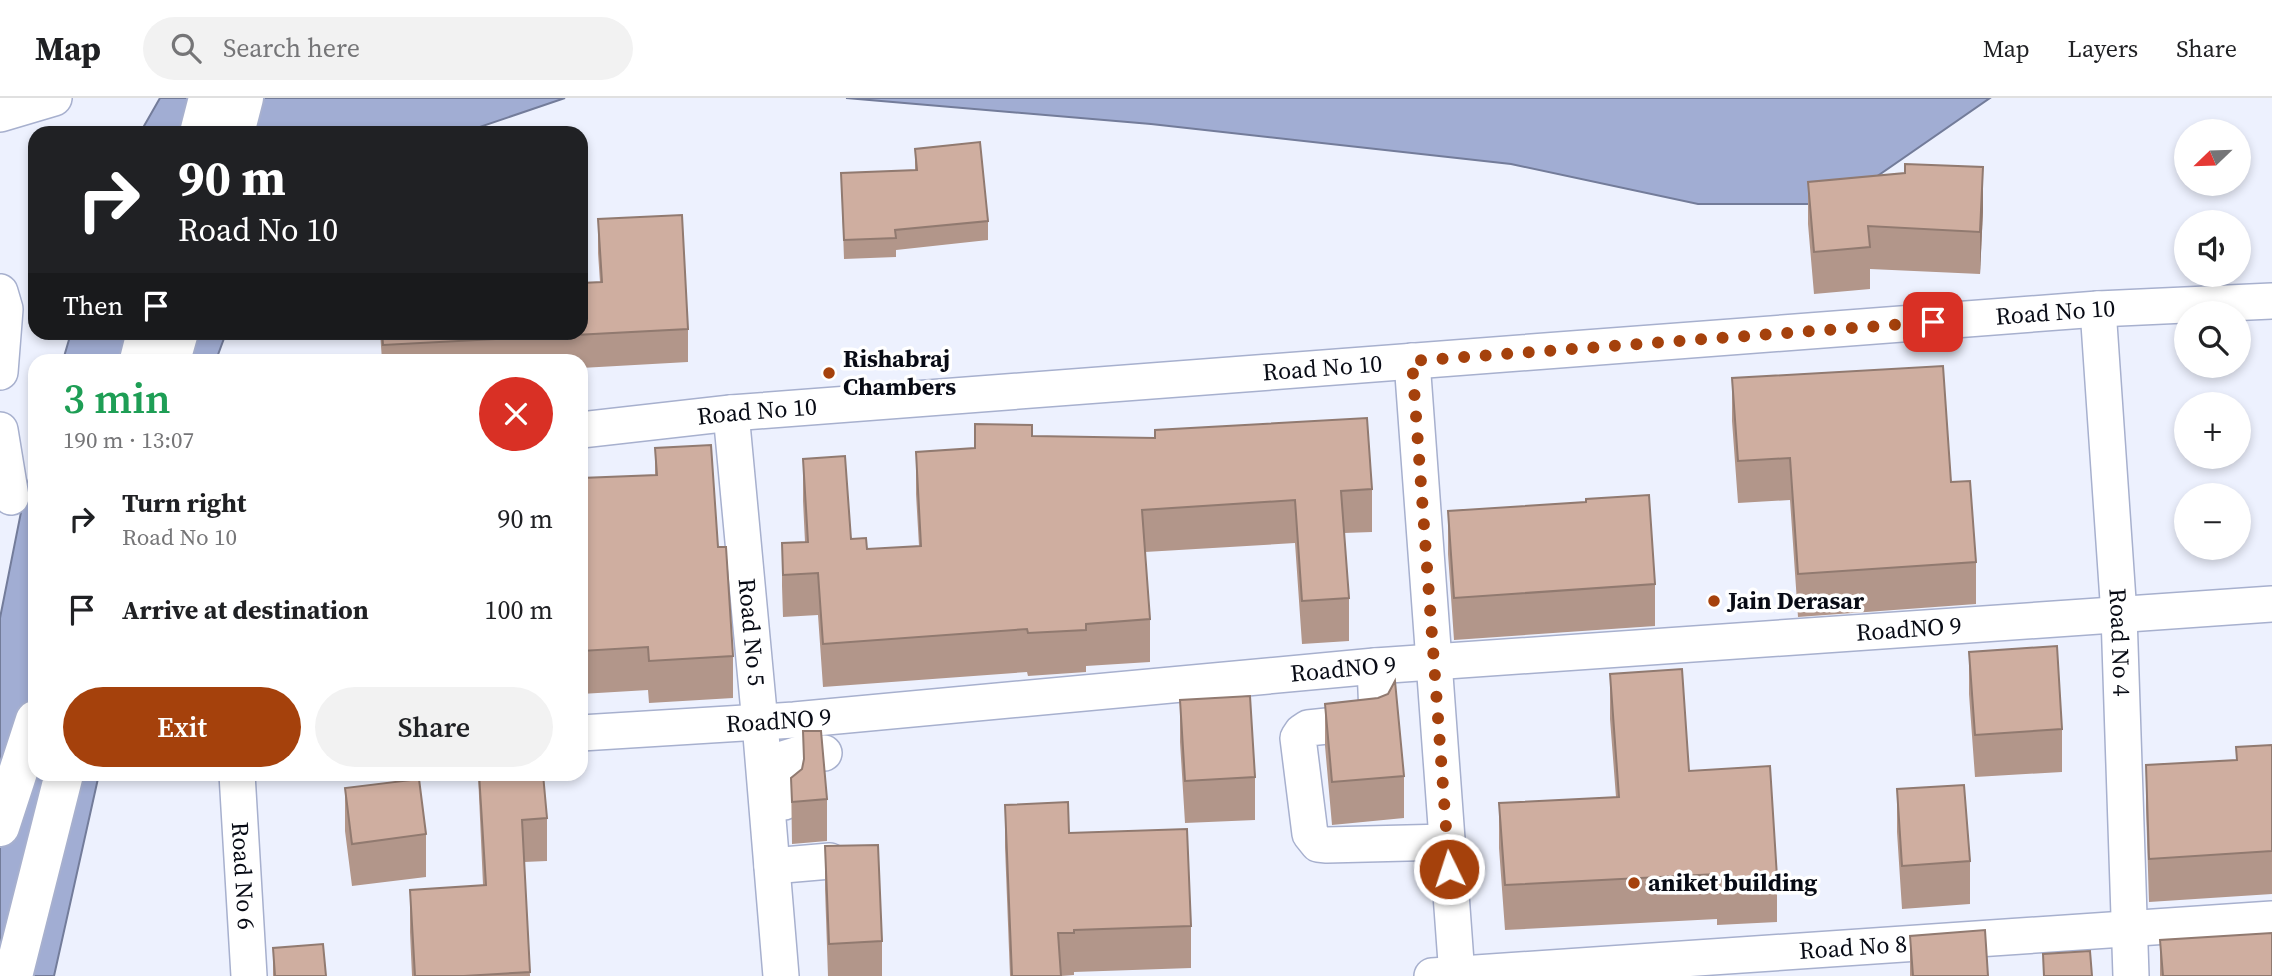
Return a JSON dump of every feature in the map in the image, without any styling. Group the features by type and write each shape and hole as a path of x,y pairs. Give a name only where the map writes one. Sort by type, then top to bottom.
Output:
{"main road":[{"path":"201,126 208,98"},
{"path":"237,126 244,98"},
{"path":"0,827 28,741"},
{"path":"13,976 62,781"}],"street":[{"path":"0,114 54,98"},
{"path":"0,292 5,309 0,372"},
{"name":"Road No 10","path":"588,429 731,413 1412,361 2098,309 2272,301"},
{"name":"Road No 4","path":"2098,309 2119,615 2131,976"},
{"path":"1412,361 1447,842 1449,975"},
{"name":"Road No 5","path":"731,413 760,723 775,798 780,850 781,976"},
{"path":"0,430 17,497"},
{"name":"RoadNO 9","path":"588,733 760,723 1375,666 2272,604"},
{"path":"1375,666 1375,721 1308,728 1298,738 1310,834 1318,844 1447,842"},
{"path":"775,798 782,762 786,757 816,758 807,719"},
{"name":"Road No 6","path":"237,781 249,976"},
{"path":"780,850 830,861"},
{"name":"Road No 8","path":"1449,975 2272,919"}],"water":[{"path":"160,98 565,98 483,126 144,126"},
{"path":"846,98 1990,98 1837,204 1698,204 1511,164 1151,124"},
{"path":"69,340 223,340 218,354 65,354"},
{"path":"28,482 28,781 97,781 54,976 0,976 0,618"}],"building":[{"path":"980,142 988,221 895,230 896,238 844,240 841,173 917,170 915,149"},
{"path":"1905,164 1983,167 1980,232 1868,226 1870,247 1814,252 1808,182 1905,173"},
{"path":"682,215 688,329 588,334 588,283 602,282 598,219"},
{"path":"383,340 478,340 383,345"},
{"path":"1943,366 1951,482 1970,481 1976,562 1798,574 1790,458 1738,461 1732,378"},
{"path":"1367,418 1372,489 1341,491 1349,598 1302,601 1295,500 1142,510 1150,619 1086,624 1086,630 1028,633 1027,629 823,644 818,573 783,575 782,543 808,542 803,459 845,456 851,539 866,538 867,549 921,546 916,452 975,448 975,424 1032,425 1032,436 1155,438 1155,430"},
{"path":"711,445 718,547 726,547 733,656 649,661 648,647 588,651 588,478 657,475 655,448"},
{"path":"1649,495 1655,584 1454,598 1448,511"},
{"path":"2057,646 2062,729 1975,735 1969,652"},
{"path":"1682,669 1689,771 1770,766 1777,877 1717,881 1717,874 1505,885 1499,803 1619,797 1610,674"},
{"path":"1395,681 1404,776 1332,782 1325,704 1378,698 1388,694"},
{"path":"1250,696 1255,777 1185,781 1180,700"},
{"path":"803,731 821,731 827,799 792,802 791,778 802,769 804,759"},
{"path":"2272,745 2272,851 2149,859 2146,765 2237,760 2236,747"},
{"path":"419,781 426,834 352,844 345,788"},
{"path":"479,781 544,781 547,818 522,820 530,972 415,976 410,890 486,885"},
{"path":"1964,785 1970,861 1902,866 1897,789"},
{"path":"1068,802 1069,833 1187,829 1191,926 1074,930 1074,933 1058,933 1061,976 1012,976 1005,805"},
{"path":"878,845 882,941 829,944 825,846"},
{"path":"1985,930 1988,976 1913,976 1910,936"},
{"path":"2272,933 2272,976 2163,976 2160,940"},
{"path":"323,944 326,976 275,976 273,948"},
{"path":"2090,951 2092,976 2044,976 2043,954"}],"place":[{"name":"Rishabraj Chambers","path":"829,373"},
{"name":"Jain Derasar","path":"1714,601"},
{"name":"aniket building","path":"1634,883"}],"route":[{"path":"1449,869 1412,361 1933,322"}]}
